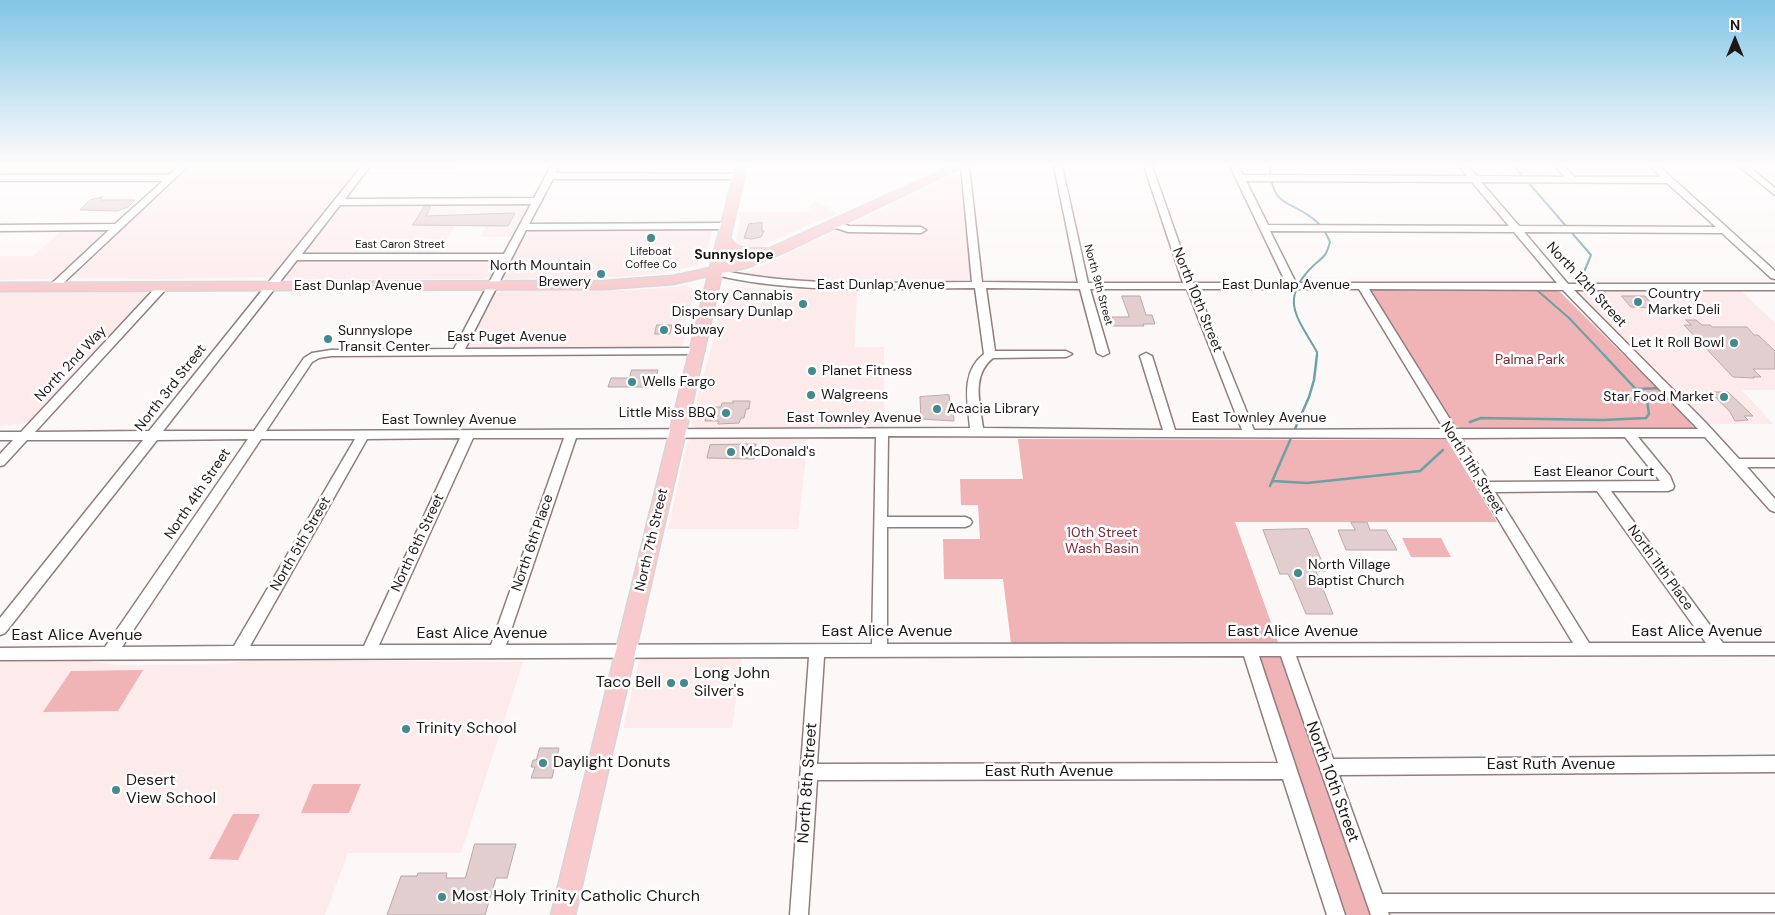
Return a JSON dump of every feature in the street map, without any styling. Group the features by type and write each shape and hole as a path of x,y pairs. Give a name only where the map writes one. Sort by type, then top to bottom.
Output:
{"main road":[{"name":"North 7th Street","path":"563,915 627,651 676,434 698,351 714,272 730,209"},
{"path":"714,272 756,260 866,209"},
{"path":"724,232 726,244 738,251 760,252 783,248"},
{"name":"East Dunlap Avenue","path":"0,287 626,285 673,280 714,272"}],"street":[{"path":"54,286 138,209"},
{"name":"North 3rd Street","path":"0,629 332,209"},
{"path":"458,352 532,209"},
{"path":"970,209 978,285 990,355"},
{"name":"North 9th Street","path":"1067,209 1078,264 1103,353"},
{"name":"North 10th Street","path":"1162,209 1186,279 1191,285 1249,433"},
{"path":"1255,209 1292,285"},
{"name":"North 12th Street","path":"1498,209 1565,287 1708,433 1775,507"},
{"path":"1701,209 1775,276"},
{"path":"833,224 848,230 921,230"},
{"path":"0,228 118,227"},
{"path":"522,227 724,232"},
{"path":"1264,228 1724,230"},
{"name":"East Caron Street","path":"293,257 507,257"},
{"name":"East Dunlap Avenue","path":"714,272 735,284 775,288 797,285 1775,287"},
{"name":"North 2nd Way","path":"0,462 163,286"},
{"name":"North 11th Street","path":"1362,286 1585,650"},
{"name":"East Puget Avenue","path":"316,355 331,353 698,351"},
{"path":"977,432 973,396 974,371 983,359 990,355 1066,354"},
{"name":"North 4th Street","path":"109,654 308,360 316,355"},
{"path":"1146,356 1170,434"},
{"name":"East Townley Avenue","path":"0,436 977,432 1170,434 1708,433"},
{"path":"879,650 882,433"},
{"name":"North 6th Place","path":"496,651 571,434"},
{"name":"East Eleanor Court","path":"1485,487 1668,486 1665,479 1629,434"},
{"name":"North 5th Street","path":"239,652 363,435"},
{"name":"North 6th Street","path":"368,652 468,435"},
{"path":"1736,463 1775,463"},
{"name":"North 11th Place","path":"1601,487 1719,649"},
{"path":"880,522 966,522"},
{"path":"1249,649 1336,915"},
{"name":"East Alice Avenue","path":"0,654 816,650 1775,649"},
{"name":"North 8th Street","path":"799,915 816,650"},
{"name":"North 10th Street","path":"1286,650 1377,909"},
{"name":"East Ruth Avenue","path":"1327,766 1775,764"},
{"name":"East Ruth Avenue","path":"808,772 1289,771"},
{"path":"1377,909 1775,903"}],"shaded area":[{"path":"144,209 326,209 269,277 163,279 74,278 73,276"},
{"path":"338,209 527,209 512,237 480,237 486,227 455,226 438,254 309,255 303,252"},
{"path":"810,209 830,209 839,214 818,221 762,246 743,250 735,244 740,221 738,212 808,212"},
{"path":"883,209 966,209 973,278 971,280 769,280 742,275 835,231 922,232 922,227 853,227 849,225"},
{"path":"707,229 712,231 705,260 698,265 662,273 621,277 507,279 503,277 526,231 529,230"},
{"path":"62,230 107,232 55,279 0,280 0,256 33,256"},
{"path":"301,260 493,260 498,262 491,276 483,279 290,279 285,277 296,262"},
{"path":"687,286 695,289 697,293 689,307 685,321 687,330 683,344 679,348 473,348 468,346 494,294 501,291 629,290"},
{"path":"739,287 777,290 857,290 855,347 884,347 884,428 697,428 693,426 691,424 714,339 723,296 728,289"},
{"path":"1740,290 1775,323 1775,390 1742,390 1773,424 1708,424 1581,295 1580,291"},
{"path":"0,292 145,292 149,295 28,423 0,426"},
{"path":"808,437 798,529 668,529 687,443 691,438"},
{"path":"647,658 742,658 732,728 623,728 638,664 640,660"},
{"path":"249,660 523,662 461,853 348,853 325,915 0,915 0,662 89,661 116,665 227,664"}],"green space":[{"name":"Palma Park","path":"1375,289 1552,290 1560,292 1684,415 1694,428 1462,429 1453,424 1371,291"},
{"name":"10th Street Wash Basin","path":"1018,439 1447,440 1497,522 1235,522 1278,642 1011,643 1003,579 944,579 943,539 980,539 978,505 961,505 960,479 1023,479"},
{"path":"1402,538 1441,538 1451,557 1411,557"},
{"path":"1256,653 1281,653 1374,915 1341,915"},
{"path":"143,670 118,711 43,712 71,671"},
{"path":"313,784 361,784 349,813 301,813"},
{"path":"233,814 260,814 238,860 209,859"}],"building":[{"path":"81,209 123,209 117,211 80,210"},
{"path":"423,209 430,209 426,216 515,213 508,226 413,225"},
{"path":"762,223 762,231 764,231 761,237 744,238 749,224"},
{"path":"1122,296 1140,296 1146,315 1152,315 1155,324 1111,326 1108,317 1129,317"},
{"name":"Country Market Deli","path":"1622,296 1645,296 1655,308 1631,307"},
{"name":"Let It Roll Bowl","path":"1686,320 1696,320 1702,325 1710,325 1712,327 1747,327 1754,335 1758,335 1775,351 1775,369 1753,369 1761,377 1733,377 1684,325 1691,325"},
{"name":"Subway","path":"657,325 672,325 670,334 655,334"},
{"name":"Wells Fargo","path":"632,370 658,370 653,387 608,387 611,378 629,378"},
{"name":"Star Food Market","path":"1711,392 1728,392 1753,416 1744,416 1748,420 1735,421 1730,412"},
{"name":"Acacia Library","path":"949,395 950,405 953,405 954,421 921,419 920,397"},
{"name":"Little Miss BBQ","path":"733,401 750,401 749,409 746,409 744,418 741,418 739,423 718,424 719,421 705,421 708,407 721,407 722,403 733,403"},
{"name":"McDonald's","path":"756,444 754,459 707,458 710,445"},
{"name":"North Village Baptist Church","path":"1351,522 1367,522 1370,530 1386,530 1397,550 1346,550 1338,530 1355,530"},
{"name":"North Village Baptist Church","path":"1308,529 1326,571 1316,571 1333,614 1306,614 1292,580 1288,574 1280,574 1263,530"},
{"name":"Daylight Donuts","path":"540,748 559,748 552,778 531,778 535,767 531,767 533,760 536,760"},
{"name":"Most Holy Trinity Catholic Church","path":"475,844 516,844 507,878 496,878 485,915 387,915 401,876 417,876 418,873 447,873 446,878 465,878"}],"waterway":[{"path":"1296,209 1317,222 1330,242 1324,256 1302,278 1296,289 1294,299 1298,319 1317,355"},
{"path":"1551,209 1591,255 1582,277 1574,280"},
{"path":"1538,291 1569,318 1605,356"},
{"path":"1270,486 1309,397 1314,380 1317,355"},
{"path":"1470,422 1481,418 1603,420 1646,418 1649,414 1647,401 1604,355"},
{"path":"1637,389 1661,388"},
{"path":"1273,481 1307,483 1420,471 1443,450"}],"place":[{"name":"Lifeboat Coffee Co","path":"651,238"},
{"name":"North Mountain Brewery","path":"601,274"},
{"name":"Country Market Deli","path":"1638,302"},
{"name":"Story Cannabis Dispensary Dunlap","path":"803,304"},
{"name":"Subway","path":"664,330"},
{"name":"Sunnyslope Transit Center","path":"328,339"},
{"name":"Let It Roll Bowl","path":"1734,343"},
{"name":"Planet Fitness","path":"812,371"},
{"name":"Wells Fargo","path":"632,382"},
{"name":"Walgreens","path":"811,395"},
{"name":"Star Food Market","path":"1724,397"},
{"name":"Acacia Library","path":"937,409"},
{"name":"Little Miss BBQ","path":"726,413"},
{"name":"McDonald's","path":"731,452"},
{"name":"North Village Baptist Church","path":"1298,573"},
{"name":"Taco Bell","path":"671,683"},
{"name":"Long John Silver's","path":"684,683"},
{"name":"Trinity School","path":"406,729"},
{"name":"Daylight Donuts","path":"543,763"},
{"name":"Desert View School","path":"116,790"},
{"name":"Most Holy Trinity Catholic Church","path":"442,897"}],"district":[{"name":"Sunnyslope","path":"734,255"}]}
